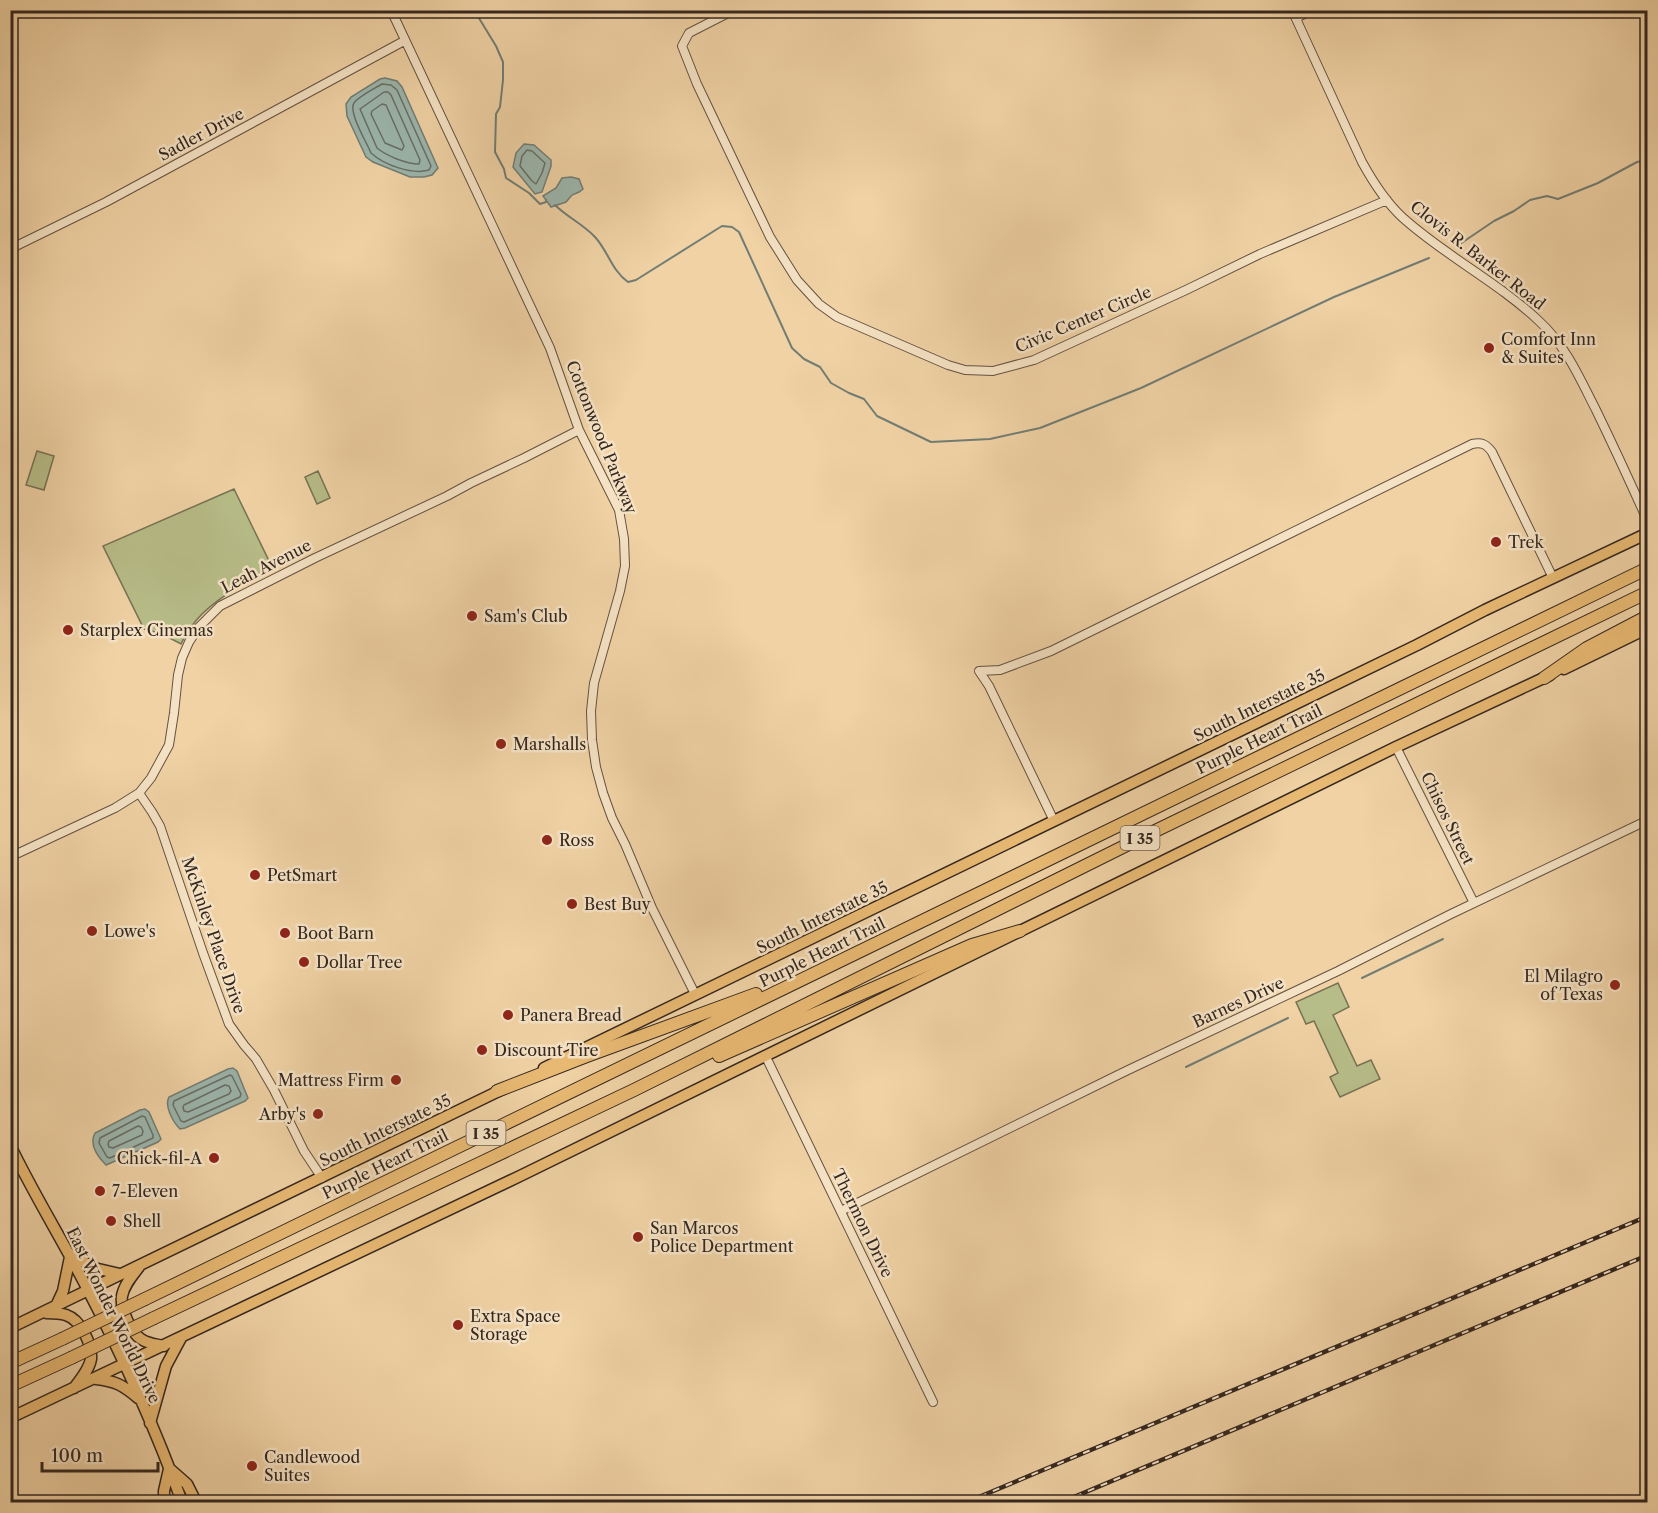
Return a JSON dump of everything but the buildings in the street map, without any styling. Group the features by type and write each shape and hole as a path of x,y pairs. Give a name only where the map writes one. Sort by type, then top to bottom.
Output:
{"highway":[{"name":"Purple Heart Trail","path":"10,1363 1647,568"},
{"name":"I 35","path":"10,1386 634,1090 1154,832 1647,592"},
{"path":"1544,678 1587,648 1647,616"},
{"path":"634,1090 670,1078 972,945 1020,931"},
{"path":"498,1091 827,967"}],"main road":[{"name":"South Interstate 35","path":"10,1328 1647,533"},
{"path":"10,1419 766,1057 1396,747 1647,628"},
{"name":"East Wonder World Drive","path":"10,1145 125,1364 182,1503"},
{"path":"56,1306 63,1291 69,1254 94,1268 120,1274"},
{"path":"141,1264 124,1288 121,1303 125,1317 138,1337 149,1344 165,1346"},
{"path":"42,1313 66,1315 75,1320 89,1344 91,1359 87,1370 74,1389"},
{"path":"150,1423 166,1366 182,1338"},
{"path":"94,1379 125,1386 140,1400"},
{"path":"164,1503 164,1491 170,1469 188,1484 196,1503"}],"street":[{"name":"Cottonwood Parkway","path":"391,10 550,348 579,430 619,510 624,539 625,566 594,683 591,711 596,767 612,818 652,908 695,994"},
{"name":"Civic Center Circle","path":"734,10 688,33 682,46 770,237 797,280 819,304 837,317 911,350 965,370 993,371 1034,360 1311,231 1387,200"},
{"path":"1294,14 1313,10"},
{"name":"Clovis R. Barker Road","path":"1294,14 1372,180 1401,216 1541,322 1560,344 1585,388 1647,522"},
{"name":"Sadler Drive","path":"10,249 106,202 404,41"},
{"name":"Leah Avenue","path":"10,857 115,808 139,793 151,778 169,745 182,658 198,628 220,606 319,555 524,459 579,430"},
{"path":"1054,821 989,686 979,670 1000,670 1051,651 1479,442 1486,445 1492,452 1553,578"},
{"name":"Chisos Street","path":"1396,747 1474,903"},
{"name":"McKinley Place Drive","path":"139,793 160,826 202,953 229,1024 256,1059 274,1089 304,1151 321,1178"},
{"name":"Barnes Drive","path":"841,1211 1647,820"},
{"name":"Thermon Drive","path":"766,1057 933,1402"}],"green space":[{"path":"37,451 54,456 44,490 26,485"},
{"path":"318,471 330,498 317,504 305,477"},
{"path":"234,489 272,567 228,593 208,609 191,627 181,644 162,634 144,629 103,546"},
{"path":"1338,983 1349,1007 1333,1015 1357,1066 1371,1060 1380,1079 1340,1097 1330,1077 1338,1073 1314,1021 1306,1024 1296,1002"}],"water":[{"path":"385,78 397,81 402,87 438,168 432,175 410,177 366,157 347,116 346,104 351,97"},
{"path":"524,144 534,145 551,160 542,192 535,194 513,167 516,153"},
{"path":"562,178 579,179 583,189 572,195 566,202 551,207 543,196 556,188"},
{"path":"233,1068 237,1071 248,1098 180,1129 168,1109 169,1097"},
{"path":"145,1109 149,1112 161,1139 106,1165 95,1150 93,1137 95,1133"}],"waterway":[{"path":"474,10 503,62 500,107 496,114 495,152 506,178 529,193 540,204 546,200"},
{"path":"1460,244 1530,200 1547,196 1558,199 1598,183 1637,162 1648,160"},
{"path":"555,205 595,237 618,272 628,282 636,280 722,226 732,227 739,232 792,348 804,359 820,367 831,383 864,399 877,416 931,442 990,439 1040,428 1141,388 1334,297 1429,258"},
{"path":"1362,978 1443,939"},
{"path":"1186,1067 1288,1018"}],"railway":[{"path":"967,1502 1648,1216"},
{"path":"1062,1502 1648,1255"}],"place":[{"name":"Comfort Inn & Suites","path":"1489,348"},
{"name":"Trek","path":"1496,542"},
{"name":"Sam's Club","path":"472,616"},
{"name":"Starplex Cinemas","path":"68,630"},
{"name":"Marshalls","path":"501,744"},
{"name":"Ross","path":"547,840"},
{"name":"PetSmart","path":"255,875"},
{"name":"Best Buy","path":"572,904"},
{"name":"Lowe's","path":"92,931"},
{"name":"Boot Barn","path":"285,933"},
{"name":"Dollar Tree","path":"304,962"},
{"name":"El Milagro of Texas","path":"1615,985"},
{"name":"Panera Bread","path":"508,1015"},
{"name":"Discount Tire","path":"482,1050"},
{"name":"Mattress Firm","path":"396,1080"},
{"name":"Arby's","path":"318,1114"},
{"name":"Chick-fil-A","path":"214,1158"},
{"name":"7-Eleven","path":"100,1191"},
{"name":"Shell","path":"111,1221"},
{"name":"San Marcos Police Department","path":"638,1237"},
{"name":"Extra Space Storage","path":"458,1325"},
{"name":"Candlewood Suites","path":"252,1466"}]}
